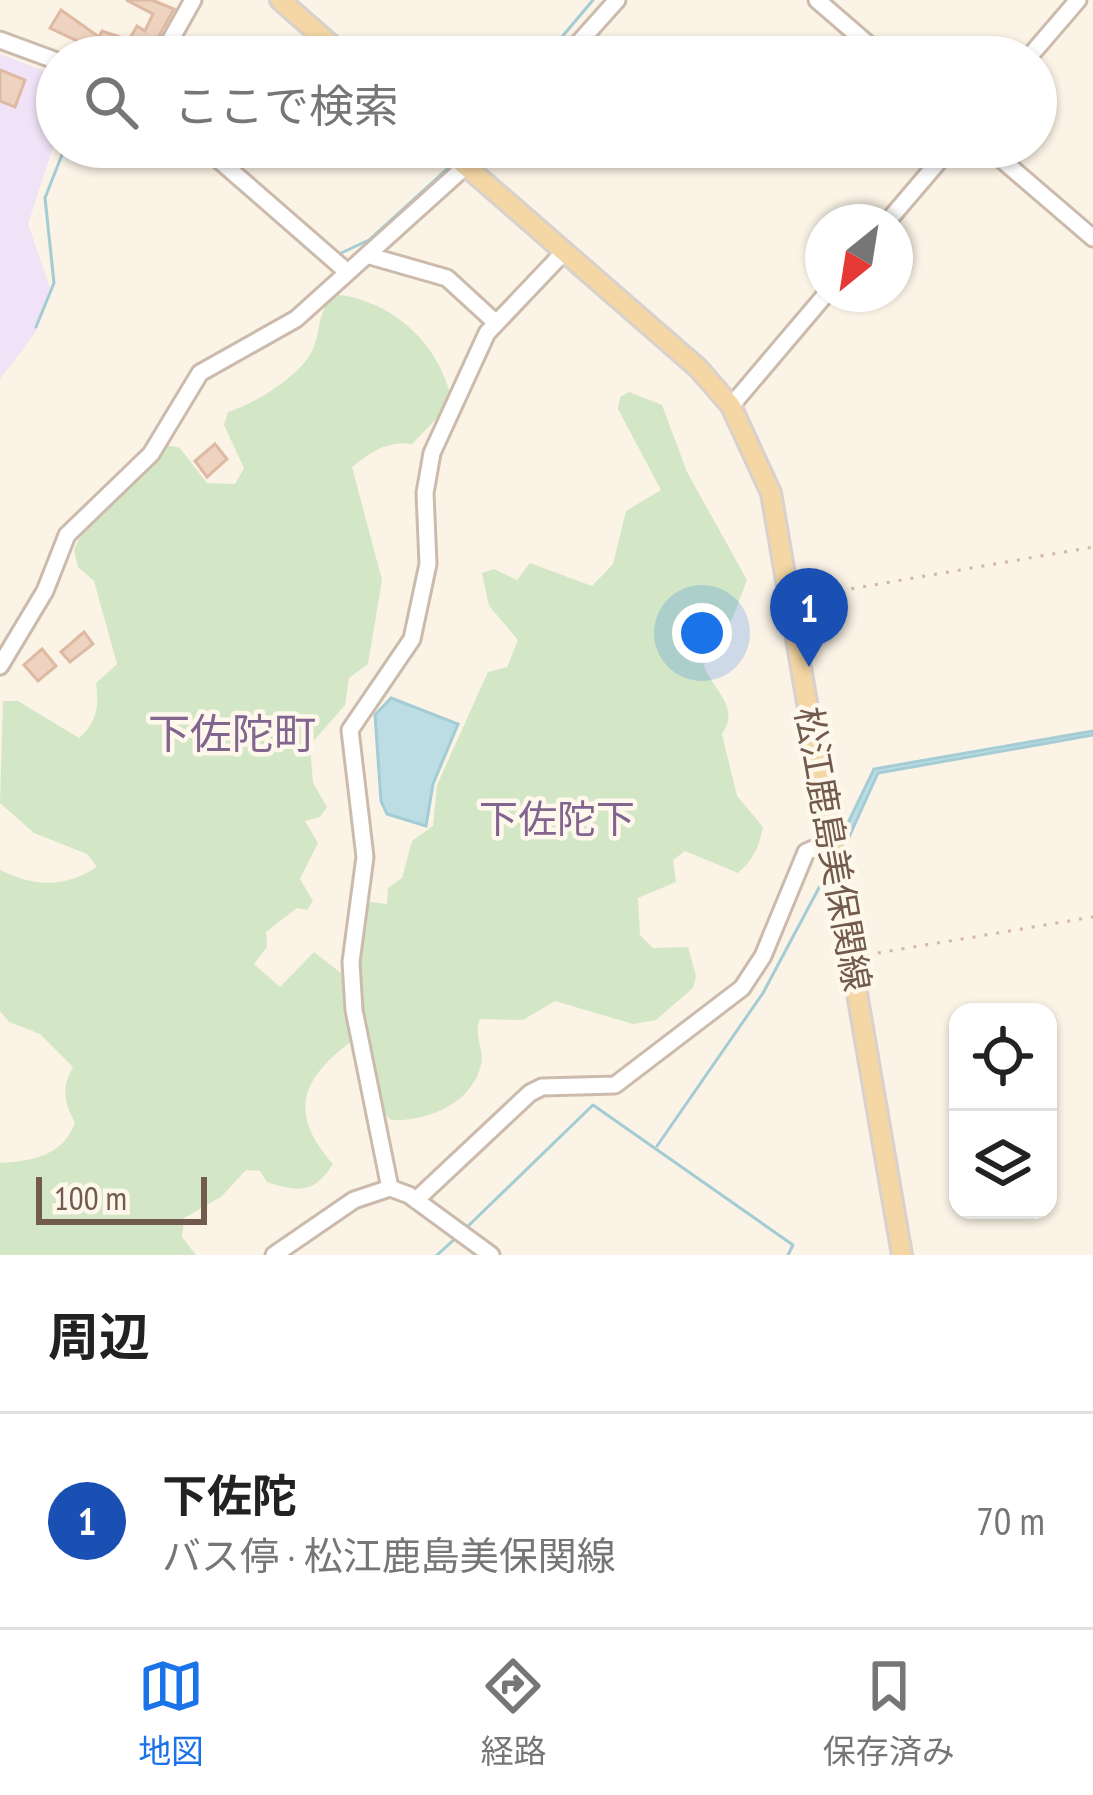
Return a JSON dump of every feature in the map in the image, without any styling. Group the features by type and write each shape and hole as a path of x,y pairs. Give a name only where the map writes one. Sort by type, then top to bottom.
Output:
{"main road":[{"path":"280,0 321,36"},
{"name":"松江鹿島美保関線","path":"467,169 698,368 731,406 771,494 902,1255"}],"street":[{"path":"173,36 194,0"},
{"path":"585,36 617,0"},
{"path":"817,0 859,36"},
{"path":"1047,36 1078,0"},
{"path":"0,40 36,54"},
{"path":"227,168 344,270"},
{"path":"902,204 933,168"},
{"path":"1011,168 1093,238"},
{"path":"0,666 45,591 67,535 151,454 200,373 296,319 344,270 370,256 467,169"},
{"path":"390,1187 354,1010 351,962 365,857 350,730 412,639 428,563 427,470 495,322 563,253"},
{"path":"370,256 447,278 495,322"},
{"path":"731,406 811,312"},
{"path":"416,1200 530,1093 542,1087 615,1085 742,988 763,956 806,852 831,841"},
{"path":"274,1255 354,1200 390,1187 416,1200 491,1255"}],"path":[{"path":"790,599 1093,547"},
{"path":"852,958 1093,917"}],"shaded area":[{"path":"0,54 36,68 36,168 46,168 28,224 50,288 35,333 0,379"}],"green space":[{"path":"332,294 371,304 405,324 432,353 449,390 442,413 412,444 380,448 352,467 382,580 368,664 349,678 345,705 310,745 313,783 327,807 320,817 305,821 318,843 300,879 313,901 307,910 297,908 266,932 267,947 254,964 280,987 314,952 341,973 357,976 363,915 370,902 387,904 388,888 402,878 412,841 433,826 437,785 488,672 507,667 518,640 489,606 482,573 494,569 517,580 530,563 592,586 613,564 626,511 661,490 618,409 620,397 629,392 662,405 687,472 747,580 726,635 711,645 704,666 727,707 722,734 737,796 763,827 760,841 738,873 685,851 673,860 676,882 638,898 640,935 653,948 688,947 696,976 693,988 656,1020 633,1024 555,1001 523,1020 480,1019 481,1065 468,1090 446,1108 405,1120 391,1120 381,1110 363,1039 352,1041 322,1067 307,1095 309,1127 333,1164 312,1186 278,1185 267,1182 260,1171 246,1170 221,1197 184,1218 182,1237 196,1255 0,1255 0,1163 45,1155 62,1143 75,1123 65,1095 73,1067 40,1034 9,1022 0,1011 0,870 49,883 73,879 97,867 87,854 34,833 0,803 3,701 18,701 79,738 90,726 96,683 117,664 94,581 78,567 74,550 80,536 167,445 180,448 207,483 235,484 244,468 224,425 228,412 263,396 299,369 313,349"}],"water":[{"path":"391,698 458,724 433,784 426,826 387,814 381,801 375,715"},
{"path":"1093,731 1093,735 878,773 849,837 844,831 874,769"}],"building":[{"path":"126,0 152,0 174,9 159,36 131,36 137,26 145,31 153,14"},
{"path":"61,10 98,36 67,36 50,28"},
{"path":"0,70 25,80 15,107 0,101"},
{"path":"215,444 227,459 207,477 195,461"},
{"path":"84,632 93,644 70,662 61,652"},
{"path":"42,649 56,666 38,681 24,665"}],"waterway":[{"path":"563,36 593,0"},
{"path":"36,327 54,283 45,198 57,168"},
{"path":"217,168 245,193"},
{"path":"339,254 369,240 447,169"},
{"path":"303,243 326,264"},
{"path":"657,1146 763,993 821,884"},
{"path":"464,1230 593,1105 793,1245 788,1255"},
{"path":"437,1255 457,1237"}],"place":[{"name":"下佐陀","path":"809,667"}],"district":[{"name":"下佐陀町","path":"232,734"},
{"name":"下佐陀下","path":"557,819"}]}
